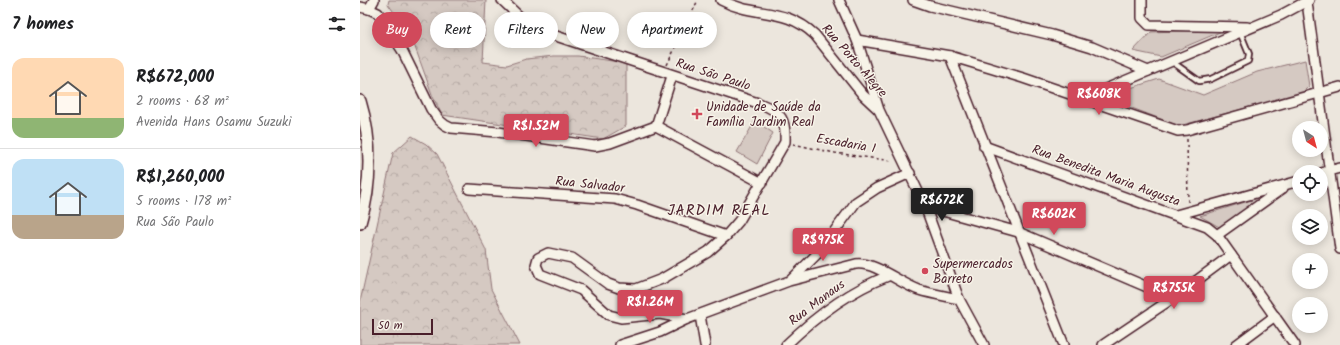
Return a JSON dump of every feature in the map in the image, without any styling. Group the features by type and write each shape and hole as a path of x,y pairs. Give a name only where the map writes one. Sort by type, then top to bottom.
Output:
{"street":[{"path":"374,0 365,8 378,13 402,50 431,109 445,125 451,128 498,132 595,146 610,143 656,126 762,183"},
{"name":"Rua São Paulo","path":"502,0 523,20 553,35 770,107 783,119 786,128 785,142"},
{"name":"Rua Porto Alegre","path":"721,0 742,9 780,15 796,20 806,26 815,35 863,96 879,110"},
{"path":"839,0 857,40 879,110 925,206 959,299 984,345"},
{"path":"913,0 930,6 1052,35 1092,47 1148,71"},
{"path":"1142,0 1142,18 1149,25 1251,27"},
{"path":"1082,99 1240,32 1308,1 1325,165"},
{"path":"857,40 950,56 1172,130 1188,130 1340,88"},
{"path":"950,56 984,146 1064,345"},
{"path":"656,126 668,74"},
{"path":"360,101 367,123 368,181 366,203 360,223"},
{"path":"687,319 660,314 621,318 609,315 581,290 540,274 536,265 538,258 548,253 572,258 608,284 619,288 636,289 677,271 708,252 726,236 739,221 785,142"},
{"name":"Rua Benedita Maria Augusta","path":"984,146 1176,215 1207,227 1217,235"},
{"path":"1328,171 1340,168"},
{"path":"789,281 820,251 856,202 877,188 910,173"},
{"path":"1328,183 1340,249"},
{"path":"1176,215 1290,184"},
{"path":"1290,184 1217,235 1295,345"},
{"name":"Rua Salvador","path":"470,189 615,199 637,205 726,236"},
{"path":"925,206 1018,232 1173,298"},
{"path":"1103,345 1173,298 1231,255"},
{"path":"620,345 660,332 687,319 789,281 863,263 875,267 888,276 919,290 959,299"},
{"name":"Rua Manaus","path":"786,345 839,301 864,286 888,276"},
{"path":"700,315 705,345"},
{"path":"1236,345 1275,316"}],"lane":[{"path":"1171,61 1199,81 1211,79 1248,61 1249,54 1240,32"}],"path":[{"path":"668,74 698,0"},
{"path":"1188,130 1188,211"},
{"name":"Escadaria 1","path":"785,142 836,153 905,163"}],"green space":[{"path":"389,0 486,0 485,12 430,12 430,48 484,48 483,62 507,65 526,59 554,56 578,56 626,63 626,126 603,139 442,115 433,97 415,48 422,48 422,12 394,12 388,4"},
{"path":"1227,29 1161,57 1133,51 1151,32"},
{"path":"1305,60 1309,86 1302,93 1179,126 1124,105 1120,99 1124,90 1159,79 1203,95 1257,72"},
{"path":"755,121 773,133 757,164 737,152"},
{"path":"412,136 426,144 437,154 486,250 491,289 520,345 360,345 360,302 393,153"},
{"path":"1263,196 1221,228 1200,216 1255,199"}],"place":[{"name":"Unidade de Saúde da Família Jardim Real","path":"697,114"},
{"name":"Supermercados Barreto","path":"925,271"}],"district":[{"name":"JARDIM REAL","path":"719,211"}]}
